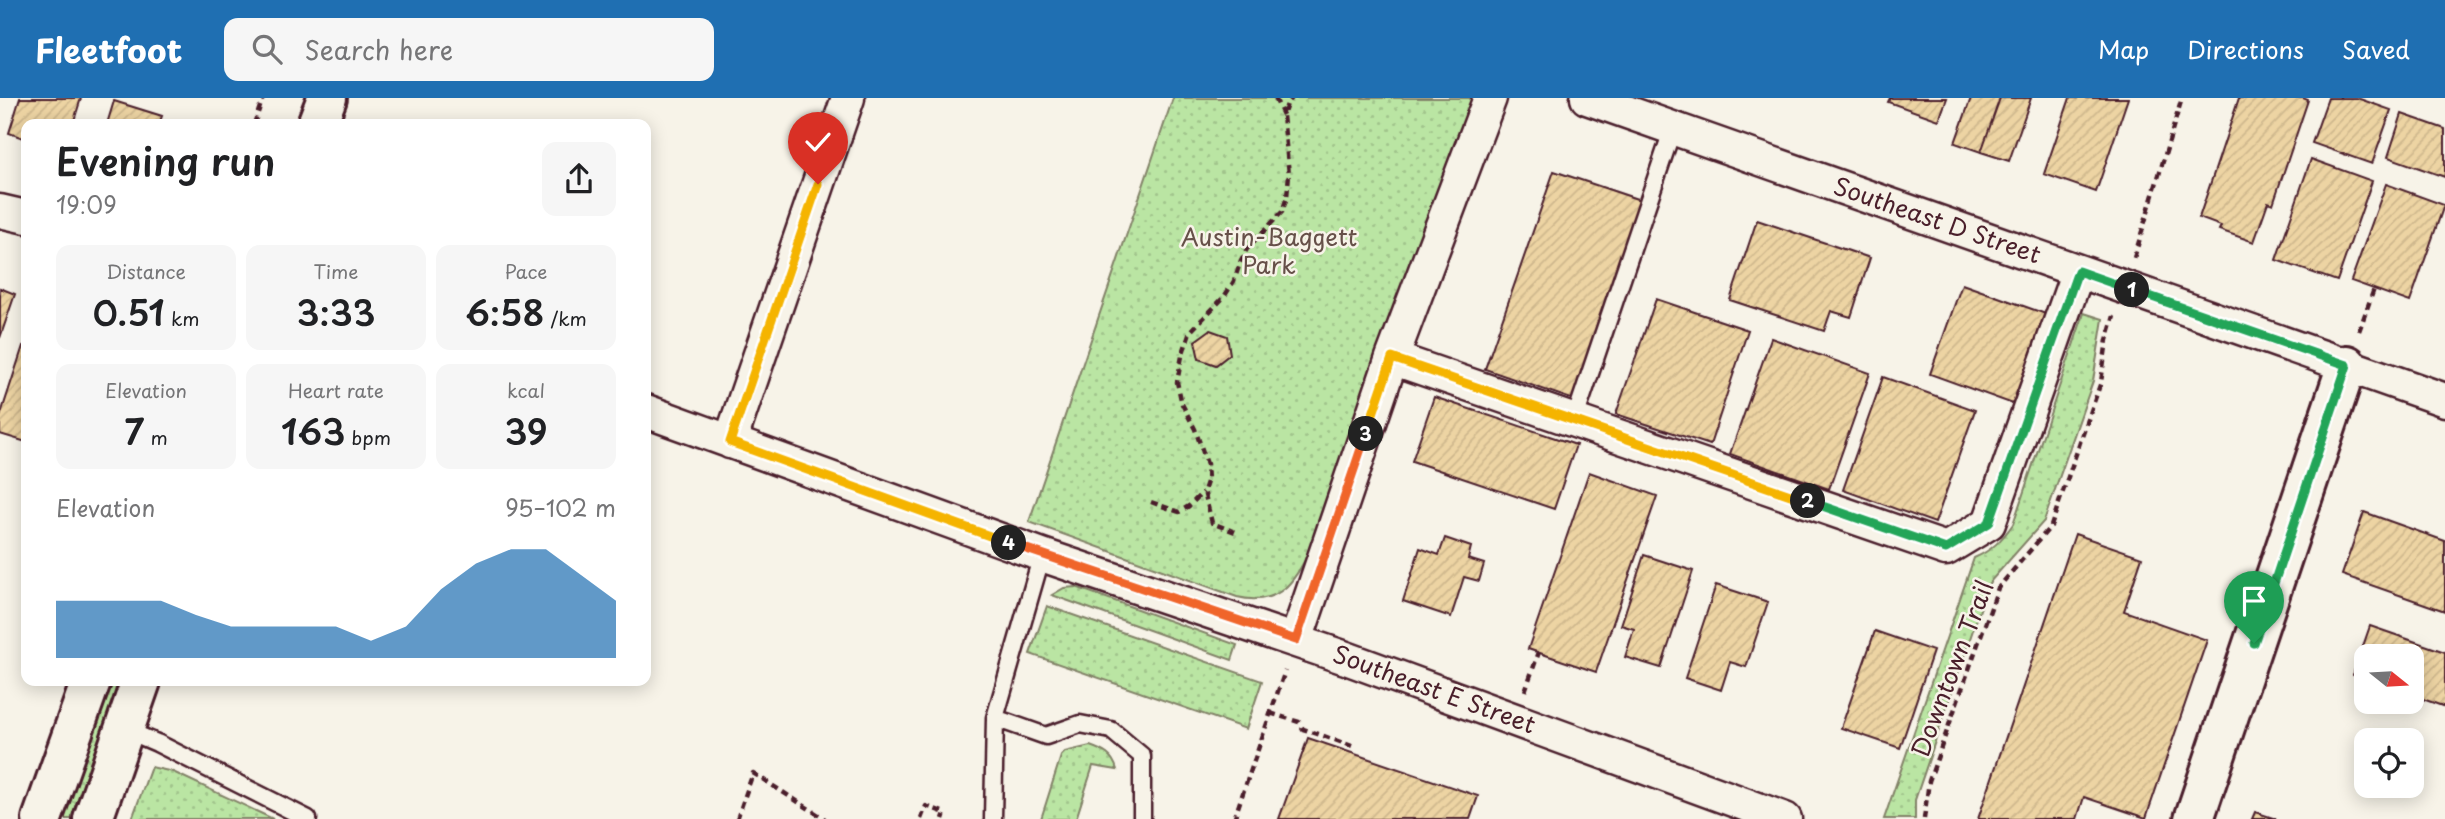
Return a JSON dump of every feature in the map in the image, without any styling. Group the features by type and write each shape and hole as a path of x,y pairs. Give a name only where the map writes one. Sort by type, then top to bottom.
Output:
{"street":[{"path":"319,119 327,98"},
{"path":"730,442 848,98"},
{"path":"1296,640 1392,358 1490,98"},
{"name":"Southeast D Street","path":"1587,98 2445,400"},
{"path":"0,211 21,216"},
{"path":"1392,358 1946,549 1989,523 2078,271"},
{"path":"2194,819 2347,365"},
{"name":"Southeast E Street","path":"651,413 1042,555 1296,640 1785,819"},
{"path":"42,819 89,686"},
{"path":"93,819 139,686"}],"lane":[{"path":"1574,421 1673,128"},
{"path":"993,819 995,718 1042,555"},
{"path":"995,718 1046,736 1080,724 1111,730 1142,756 1142,819"},
{"path":"124,729 309,819"}],"path":[{"path":"256,119 263,98"},
{"path":"1151,502 1179,512 1204,491 1208,479 1207,464 1195,429 1182,404 1177,382 1190,332 1224,297 1234,282 1247,249 1282,212 1287,197 1289,174 1283,116 1275,98"},
{"path":"1283,116 1292,98"},
{"path":"2132,264 2182,98"},
{"path":"2347,365 2374,289"},
{"name":"Downtown Trail","path":"1924,819 1929,781 1998,588 2052,526 2101,382 2106,340 2117,304"},
{"path":"1204,491 1212,523 1235,532"},
{"path":"1234,819 1296,640"},
{"path":"1527,686 1539,652"},
{"path":"1270,713 1299,722 1303,729 1312,733 1352,746"},
{"path":"737,819 753,773 825,819"},
{"path":"921,819 926,806 945,813 943,819"}],"green space":[{"name":"Austin-Baggett Park","path":"1173,98 1472,98 1311,548 1292,581 1275,595 1264,598 1237,597 1029,522"},
{"path":"2084,313 2103,319 2093,381 2044,521 1989,583 1915,800 1915,819 1884,819 1974,558 1996,544 2013,524"},
{"path":"1076,587 1237,645 1232,660 1052,595 1064,588"},
{"path":"1047,606 1262,681 1246,729 1030,654"},
{"path":"110,686 122,686 75,819 62,819"},
{"path":"1090,746 1107,754 1117,770 1093,766 1076,819 1041,819 1061,756 1065,752"},
{"path":"151,767 173,772 273,819 132,819"}],"building":[{"path":"20,98 81,98 75,119 21,119 21,137 9,133"},
{"path":"1890,98 1947,98 1939,120 1888,102"},
{"path":"1971,98 2000,98 1981,152 1955,143"},
{"path":"2000,98 2031,98 2009,161 1981,152"},
{"path":"2070,98 2128,98 2096,192 2044,174"},
{"path":"2239,98 2308,100 2273,204 2268,202 2254,242 2219,230 2221,226 2199,218"},
{"path":"2328,98 2357,98 2391,110 2372,164 2312,143"},
{"path":"114,101 162,116 161,119 109,119"},
{"path":"2402,114 2445,129 2445,177 2388,157"},
{"path":"2311,159 2372,181 2337,281 2276,260"},
{"path":"1554,171 1643,201 1574,400 1485,369"},
{"path":"2386,184 2444,205 2410,302 2351,281"},
{"path":"1757,220 1870,258 1851,317 1831,311 1824,331 1730,300"},
{"path":"1962,284 2046,314 2013,404 1930,374"},
{"path":"0,288 15,294 0,338"},
{"path":"1656,299 1748,330 1710,445 1616,414"},
{"path":"1210,330 1227,336 1230,354 1216,365 1199,359 1195,341"},
{"path":"1771,338 1870,373 1829,489 1730,454"},
{"path":"21,352 21,440 0,434 0,417"},
{"path":"1883,377 1975,410 1935,523 1843,490"},
{"path":"1434,397 1576,445 1554,509 1412,461"},
{"path":"1589,472 1657,496 1596,672 1528,649"},
{"path":"2364,512 2445,541 2445,611 2342,575"},
{"path":"2075,534 2142,557 2124,611 2207,640 2146,818 2084,797 2077,819 1978,819"},
{"path":"1445,538 1471,547 1468,559 1484,564 1479,581 1464,577 1451,617 1403,601 1420,548 1439,555"},
{"path":"1644,555 1693,571 1661,668 1625,657 1634,629 1621,625"},
{"path":"1716,585 1768,602 1746,667 1730,662 1721,690 1685,678"},
{"path":"2370,626 2422,644 2364,644"},
{"path":"1875,631 1933,651 1900,748 1841,728"},
{"path":"2424,645 2445,652 2445,707 2424,699"},
{"path":"1308,738 1478,796 1470,819 1279,819"},
{"path":"2255,812 2276,819 2252,819"}],"route":[{"path":"818,184 730,442 1042,555 1296,640 1392,358 1946,549 1989,523 2078,271 2347,365 2254,643"}]}
